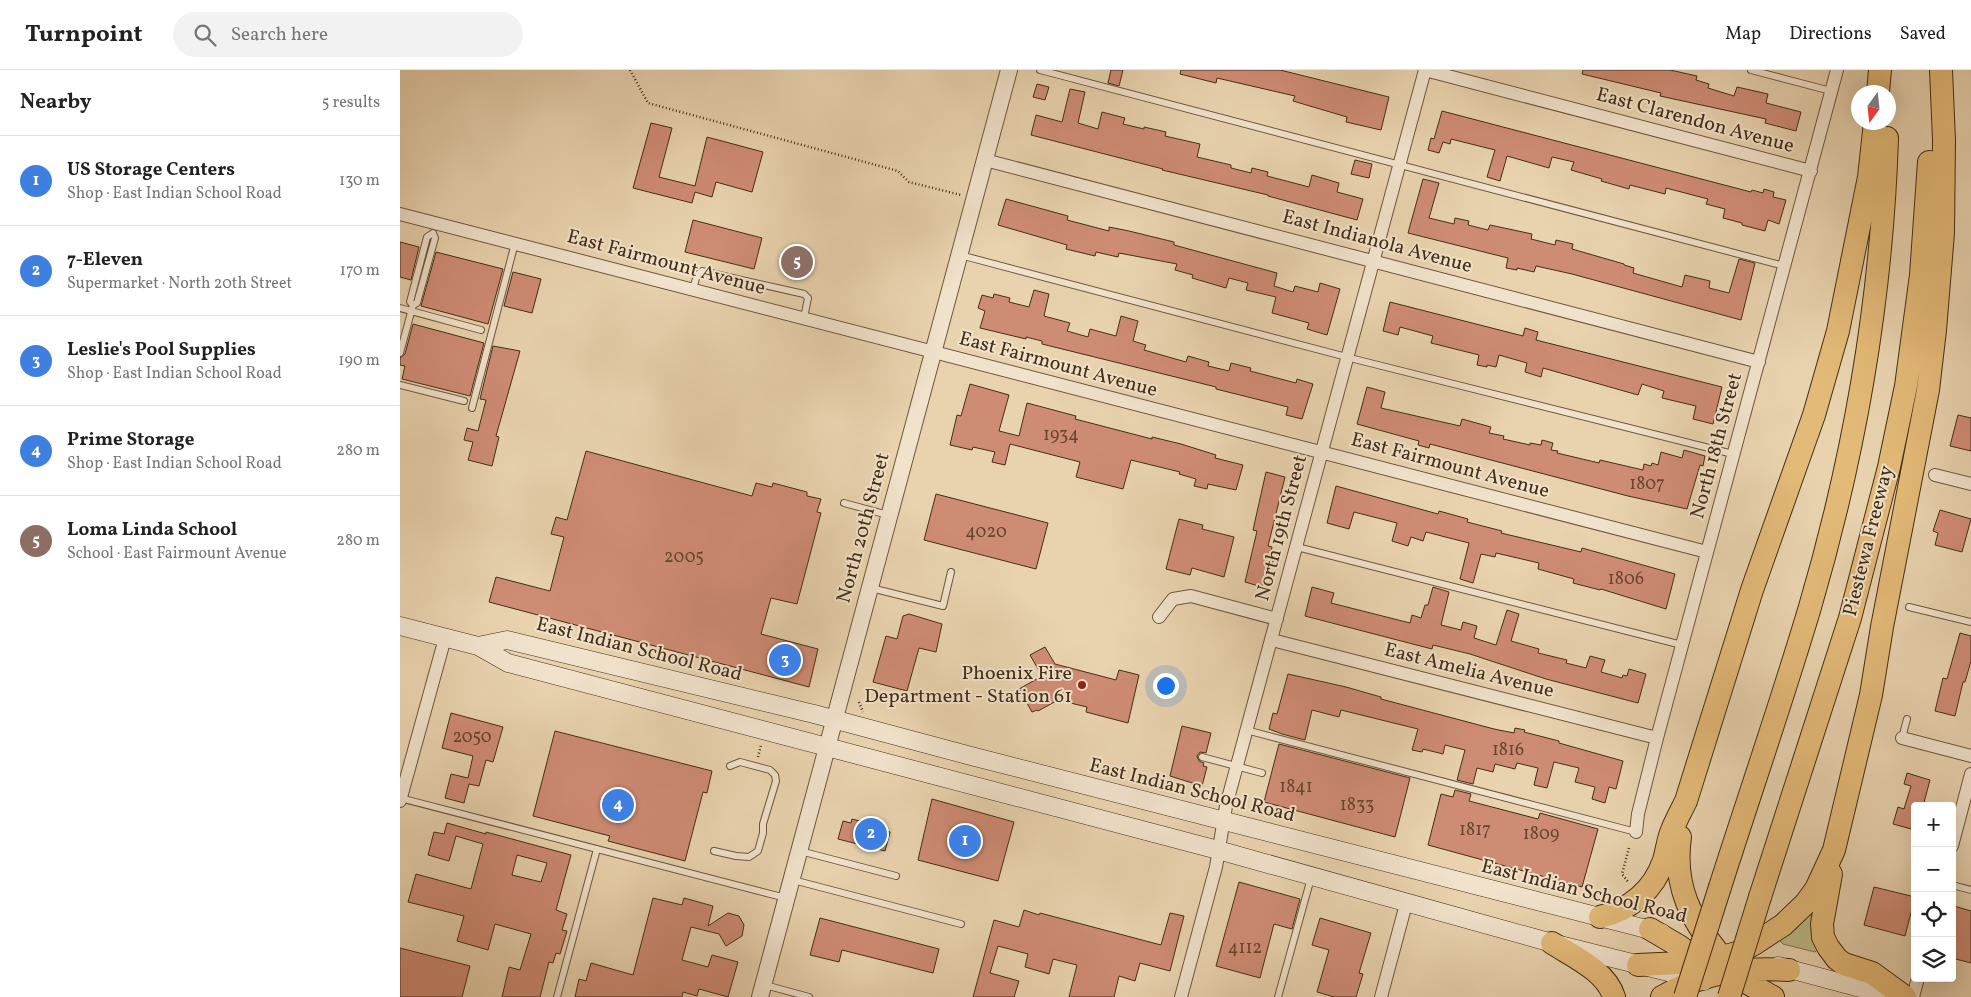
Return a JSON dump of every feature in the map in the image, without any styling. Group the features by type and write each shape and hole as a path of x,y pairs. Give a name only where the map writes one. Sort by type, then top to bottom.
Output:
{"highway":[{"path":"1879,85 1880,70"},
{"path":"1888,70 1888,85"},
{"name":"Piestewa Freeway","path":"1720,973 1760,897 1850,618 1889,467 1906,386 1921,275 1929,178 1930,70"},
{"path":"1905,997 1872,973 1844,964 1837,959 1828,948 1822,924 1834,850 1871,695 1882,627 1928,390 1943,233 1944,140 1941,70"},
{"path":"1720,973 1691,915 1682,891 1678,867 1678,851 1686,802 1752,590 1814,415 1838,331 1869,177 1874,130"},
{"name":"Piestewa Freeway","path":"1685,997 1810,606 1848,458 1864,376 1879,274 1886,177 1887,130"},
{"path":"1600,917 1622,910 1640,897 1653,882 1660,872 1672,831 1686,802"},
{"path":"1662,997 1720,973 1800,909 1816,889 1834,850"},
{"path":"1650,929 1720,973 1773,997"},
{"path":"1552,943 1602,977 1612,990 1614,997"},
{"path":"1638,965 1720,973 1764,968 1790,970"}],"main road":[{"name":"East Indian School Road","path":"400,626 478,646 508,663 1218,850 1406,904 1638,965"},
{"name":"East Indian School Road","path":"478,646 506,640 835,720 1650,929"},
{"path":"1790,970 1894,997"},
{"path":"1720,973 1764,997"}],"street":[{"name":"North 20th Street","path":"762,991 935,352 1009,70"},
{"name":"North 19th Street","path":"1181,997 1216,867 1236,766 1272,640 1425,70"},
{"name":"East Clarendon Avenue","path":"1425,70 1811,170"},
{"name":"North 18th Street","path":"1636,832 1638,814 1657,738 1760,362 1837,70"},
{"name":"East Indianola Avenue","path":"985,160 1760,362"},
{"name":"East Fairmount Avenue","path":"400,214 434,228 515,243 1707,552"},
{"path":"1935,475 1971,484"},
{"path":"1159,617 1173,599 1191,596 1277,619"},
{"path":"400,799 445,638"},
{"name":"East Amelia Avenue","path":"1272,640 1657,738"},
{"path":"1902,738 1971,756"},
{"path":"1956,831 1971,774"},
{"path":"1381,997 1406,904"},
{"path":"1913,997 1917,982"}],"lane":[{"path":"1040,70 1784,266"},
{"path":"1751,70 1831,91"},
{"path":"400,353 412,308 417,303 435,238 434,228"},
{"path":"472,408 515,243"},
{"path":"960,255 1348,357 1734,455"},
{"path":"693,289 697,275 702,271 804,294 808,298 804,318"},
{"path":"400,308 412,308 481,330"},
{"path":"400,384 464,401"},
{"path":"844,503 890,516"},
{"path":"1297,547 1682,645"},
{"path":"870,588 943,606 951,572"},
{"path":"1909,607 1971,622"},
{"path":"1902,738 1907,719"},
{"path":"1246,730 1636,832"},
{"path":"1202,757 1262,773"},
{"path":"714,851 749,857 758,851 763,824 776,781 775,775 770,770 740,762 730,766"},
{"path":"400,799 787,898"},
{"path":"557,997 597,849"},
{"path":"800,850 896,876"},
{"path":"1278,997 1311,876"},
{"path":"792,880 961,924"},
{"path":"1956,886 1971,890"},
{"path":"762,991 792,992 809,997"}],"path":[{"path":"630,70 648,103 898,171 909,182 962,195"},
{"path":"859,702 864,715"},
{"path":"757,762 761,744"},
{"path":"1628,848 1622,874 1631,886"}],"shaded area":[{"path":"1810,915 1813,915 1819,948 1815,952 1783,944 1778,939"}],"building":[{"path":"1111,70 1123,70 1119,86 1108,83"},
{"path":"1181,70 1280,70 1389,97 1381,130 1346,122 1347,117 1293,101 1295,96 1217,78 1216,83 1180,74"},
{"path":"1583,70 1670,70 1697,76 1696,80 1709,84 1708,88 1734,96 1737,87 1768,94 1766,103 1801,112 1796,131 1765,123 1766,119 1660,96 1661,93 1582,74"},
{"path":"1037,84 1049,87 1045,100 1033,97"},
{"path":"1070,89 1085,92 1078,123 1098,129 1102,112 1125,118 1123,124 1166,132 1165,136 1200,144 1197,157 1231,165 1231,168 1251,173 1252,168 1268,172 1267,176 1309,187 1312,175 1339,183 1337,192 1363,199 1357,220 1268,195 1162,170 1031,135 1036,115 1062,122"},
{"path":"1442,111 1751,192 1752,190 1763,193 1764,189 1774,192 1773,197 1786,200 1779,224 1768,220 1765,231 1742,225 1742,223 1723,218 1725,209 1706,204 1708,199 1666,188 1665,194 1630,185 1629,189 1571,170 1574,162 1552,157 1549,168 1507,156 1500,181 1487,177 1495,150 1451,139 1450,144 1443,142 1439,153 1428,150 1431,138 1434,139"},
{"path":"651,123 672,128 659,177 695,186 707,137 763,152 752,192 716,182 712,197 695,192 692,203 633,188"},
{"path":"1355,160 1372,164 1369,178 1351,174"},
{"path":"1423,179 1439,183 1429,218 1454,224 1455,218 1469,221 1468,225 1488,230 1490,225 1532,234 1531,239 1555,245 1556,240 1573,244 1572,249 1624,264 1634,268 1633,273 1682,287 1685,275 1710,281 1709,288 1729,293 1739,259 1755,263 1741,320 1536,266 1534,272 1517,268 1517,270 1506,268 1508,258 1408,233"},
{"path":"1006,199 1068,216 1067,220 1109,231 1109,227 1174,242 1174,245 1277,273 1274,286 1293,292 1295,286 1318,292 1320,283 1340,289 1327,335 1307,329 1309,323 1272,313 1276,297 1246,290 1248,283 1229,278 1226,288 1192,278 1193,275 1175,270 1177,264 1119,253 1118,257 1096,252 1095,256 1066,249 1067,245 998,225"},
{"path":"693,220 762,238 754,269 685,252"},
{"path":"400,242 419,247 411,280 400,277"},
{"path":"436,252 503,269 488,324 421,306"},
{"path":"513,272 541,279 532,313 504,306"},
{"path":"1034,290 1049,294 1044,316 1070,323 1067,331 1088,337 1090,329 1116,336 1121,316 1138,321 1133,341 1146,345 1144,350 1186,362 1188,356 1209,362 1208,366 1229,371 1231,363 1251,368 1250,371 1296,383 1297,379 1313,384 1302,419 1286,415 1288,407 1216,389 1216,387 1042,344 1042,341 980,328 985,311 978,308 982,295 993,298 994,294 1010,298 1009,302 1029,307"},
{"path":"1390,302 1523,336 1525,328 1538,332 1536,340 1722,387 1713,424 1693,419 1696,406 1662,398 1664,391 1642,384 1638,395 1543,368 1541,377 1525,372 1527,363 1499,355 1496,367 1477,365 1479,355 1431,343 1433,336 1400,327 1398,335 1383,331"},
{"path":"413,324 484,343 470,396 402,379 405,366 400,365 400,358 405,354"},
{"path":"493,346 520,351 496,436 499,437 492,466 468,460 473,442 464,440 467,428 478,431 486,400 480,399"},
{"path":"970,384 1009,395 999,431 1019,436 1027,403 1076,416 1075,419 1152,439 1152,437 1181,444 1216,455 1215,458 1243,465 1236,490 1208,484 1207,489 1194,486 1196,479 1179,474 1180,472 1131,460 1123,489 1076,477 1080,462 1010,444 1005,465 992,462 995,452 973,447 972,450 950,445 957,415 961,416"},
{"path":"1367,387 1385,392 1381,408 1460,426 1462,419 1491,427 1489,433 1504,436 1503,439 1530,445 1530,443 1541,445 1542,440 1553,443 1551,450 1558,451 1557,453 1599,463 1600,460 1643,470 1644,464 1651,466 1652,463 1658,465 1661,452 1682,458 1684,450 1705,456 1703,466 1700,465 1687,509 1628,496 1430,444 1429,448 1418,445 1419,441 1357,424"},
{"path":"1958,415 1971,418 1971,451 1950,446"},
{"path":"586,451 752,496 756,483 772,487 773,483 807,492 807,496 821,499 817,512 821,513 797,604 771,598 761,634 818,649 809,687 489,602 496,577 550,591 564,537 551,534 556,517 567,520"},
{"path":"1266,472 1285,477 1268,546 1272,547 1270,557 1274,558 1268,579 1264,578 1262,587 1245,582 1257,531 1253,530"},
{"path":"1336,486 1438,514 1439,511 1468,519 1467,522 1502,531 1501,533 1581,552 1582,548 1675,574 1666,609 1601,589 1573,583 1574,579 1538,569 1539,563 1496,553 1495,557 1481,554 1473,583 1460,579 1469,543 1426,532 1423,541 1411,537 1408,546 1392,541 1397,523 1354,512 1349,529 1327,523"},
{"path":"936,494 1048,523 1036,569 924,540"},
{"path":"1940,510 1971,519 1962,552 1935,545 1938,533 1933,531"},
{"path":"1179,519 1203,525 1202,529 1234,537 1224,577 1192,568 1190,575 1166,569"},
{"path":"1312,587 1334,593 1331,603 1410,623 1412,615 1421,618 1425,605 1428,605 1433,587 1449,592 1441,625 1461,630 1463,622 1477,626 1474,638 1496,645 1507,610 1519,614 1511,641 1539,649 1538,653 1567,660 1566,663 1586,668 1590,656 1605,660 1601,672 1622,678 1623,675 1627,676 1629,669 1646,674 1638,703 1546,679 1470,654 1433,645 1432,649 1305,616"},
{"path":"909,614 942,624 936,652 919,648 907,691 873,682 886,636 897,639 903,616"},
{"path":"1960,633 1971,636 1971,661 1965,682 1963,682 1955,716 1935,711 1943,678 1947,679"},
{"name":"Phoenix Fire Department - Station 61","path":"1045,647 1055,664 1116,680 1119,670 1139,675 1128,723 1086,712 1087,707 1058,700 1038,711 1032,712 1019,689 1042,676 1030,655"},
{"path":"1288,674 1346,687 1381,697 1381,699 1494,729 1514,733 1515,728 1525,730 1524,732 1623,761 1616,789 1609,787 1605,803 1592,799 1595,787 1575,782 1579,768 1554,762 1547,788 1534,785 1538,768 1517,763 1515,769 1495,764 1493,772 1477,768 1473,784 1457,780 1465,750 1445,745 1443,754 1423,749 1422,752 1412,750 1418,729 1341,710 1339,717 1312,710 1305,740 1282,734 1269,729 1273,713 1277,714"},
{"path":"451,713 503,727 493,762 486,760 479,786 469,784 464,803 445,798 451,774 468,778 473,756 442,748"},
{"path":"1182,726 1211,733 1206,753 1200,752 1197,756 1199,761 1204,763 1203,766 1207,767 1202,786 1170,776"},
{"path":"555,731 712,771 707,793 703,792 685,861 608,841 610,836 533,816"},
{"path":"1279,744 1410,778 1395,837 1264,802"},
{"path":"1907,773 1930,780 1924,802 1911,802 1911,829 1893,824 1898,807 1904,809 1911,786 1904,784"},
{"path":"1455,790 1471,794 1469,801 1538,819 1540,813 1598,829 1582,887 1428,845 1441,794 1453,797"},
{"path":"932,799 1014,822 998,881 918,860"},
{"path":"852,819 887,828 886,831 890,832 885,851 838,839 843,821 851,823"},
{"path":"447,823 571,855 556,910 567,914 562,930 567,931 560,954 556,953 553,963 549,962 540,997 502,997 509,967 520,970 531,934 495,924 488,950 457,941 464,916 408,902 416,874 471,889 483,844 456,836 449,861 428,855 434,832 444,834","holes":["517,855 547,863 541,882 512,875"]},
{"path":"1239,882 1300,899 1292,929 1274,924 1260,978 1216,966"},
{"path":"1874,887 1911,896 1911,913 1905,936 1864,925"},
{"path":"653,898 682,905 684,898 713,906 708,926 728,913 739,916 744,925 742,936 726,946 719,934 691,927 682,960 708,967 712,955 738,962 728,997 699,989 697,996 683,992 682,997 575,997 579,979 586,981 591,963 633,975"},
{"path":"1956,907 1971,911 1971,963 1956,959"},
{"path":"1024,910 1161,945 1170,913 1184,916 1170,971 1140,963 1135,981 1119,976 1114,997 1069,997 1077,965 1053,959 1049,974 1025,967 1028,954 998,946 990,973 1019,981 1014,997 973,997 994,920 1019,927"},
{"path":"820,918 939,949 933,973 842,950 839,962 810,955"},
{"path":"1320,918 1371,933 1359,973 1363,974 1356,997 1334,997 1317,992 1329,950 1312,945"},
{"path":"400,948 470,966 462,997 400,997"}],"place":[{"name":"Loma Linda School","path":"797,262"},
{"name":"Leslie's Pool Supplies","path":"785,660"},
{"name":"Phoenix Fire Department - Station 61","path":"1082,685"},
{"name":"Prime Storage","path":"618,805"},
{"name":"7-Eleven","path":"871,834"},
{"name":"US Storage Centers","path":"965,841"}]}
